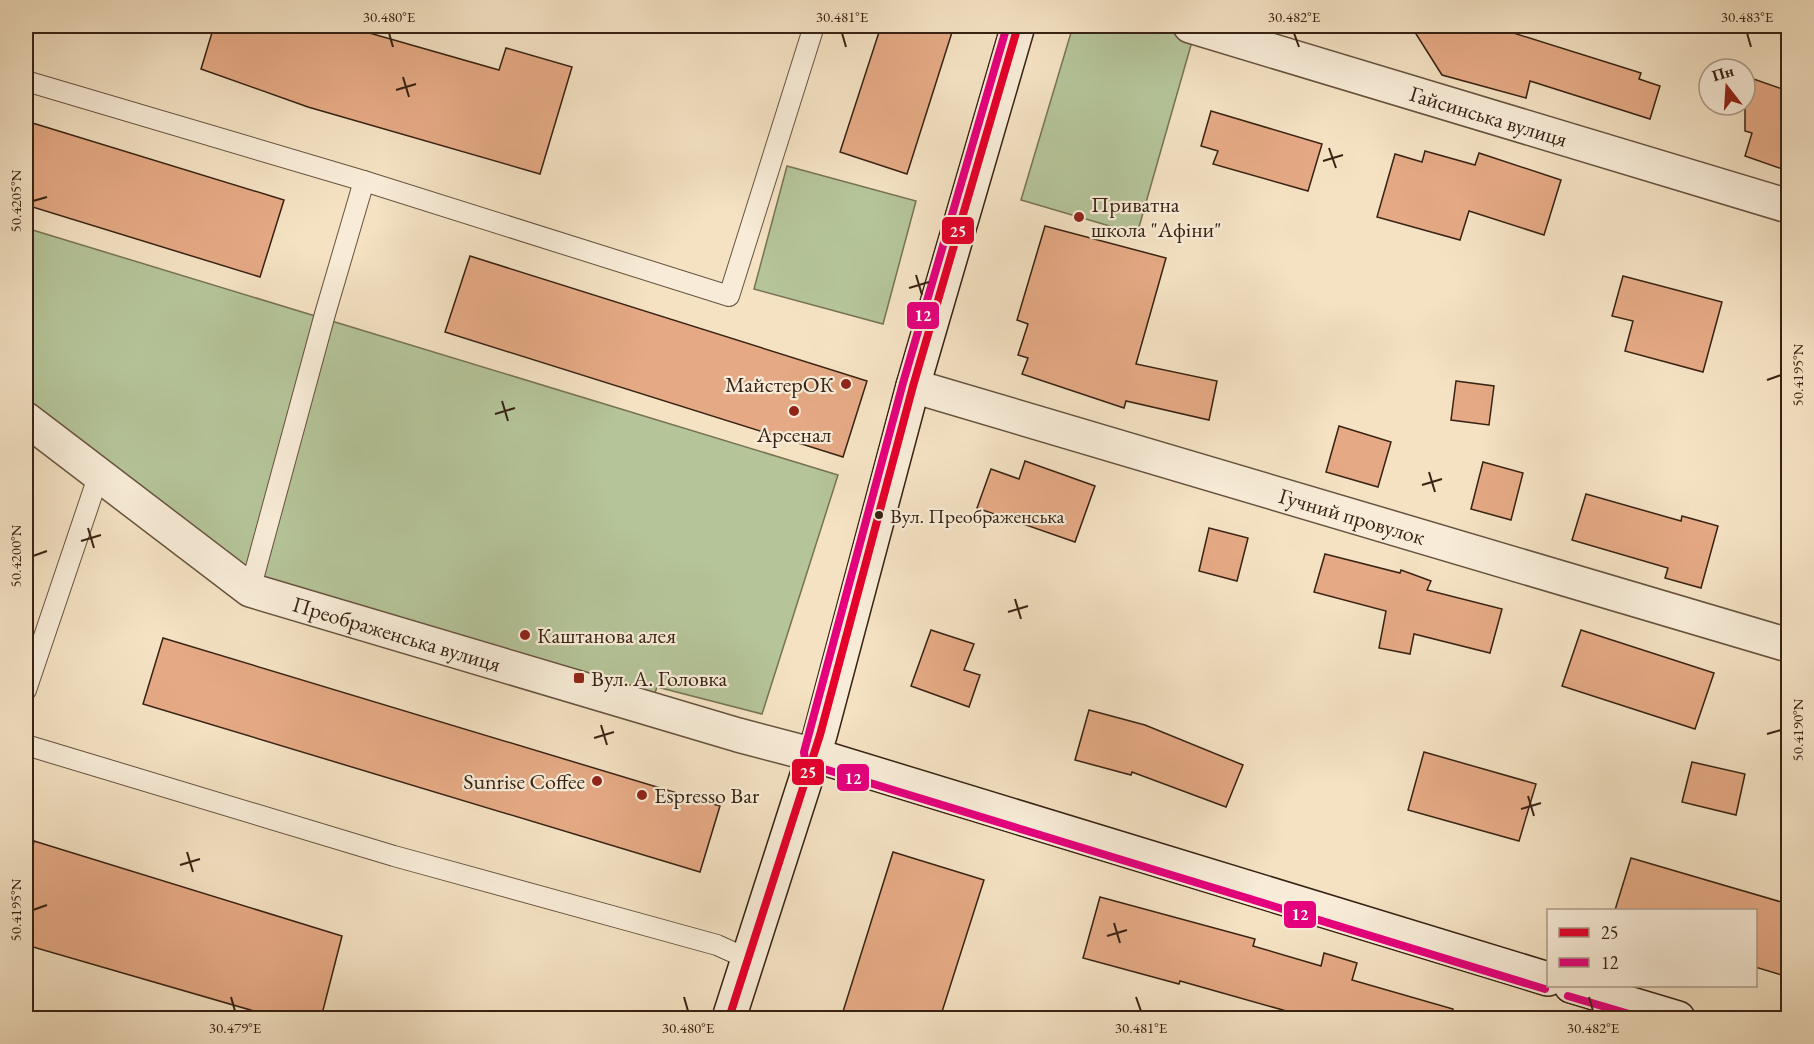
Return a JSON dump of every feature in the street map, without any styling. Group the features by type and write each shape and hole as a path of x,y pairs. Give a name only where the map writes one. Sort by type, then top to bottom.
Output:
{"street":[{"path":"729,1018 814,754 914,386 1018,26"},
{"name":"Гайсинська вулиця","path":"1190,26 1788,206"},
{"name":"Гучний провулок","path":"914,386 1788,645"},
{"name":"Преображенська вулиця","path":"26,419 98,477 250,590 738,735 814,754 1547,979"},
{"path":"1574,987 1678,1018"}],"lane":[{"path":"26,81 364,181 729,296 814,26"},
{"path":"250,590 325,314 364,181"},
{"path":"26,690 98,477"},
{"path":"26,745 394,856 717,945 748,959"}],"green space":[{"path":"1073,26 1149,26 1193,38 1137,234 1021,200"},
{"path":"787,166 916,201 883,324 754,289"},
{"path":"26,228 838,475 762,714 657,687 652,701 255,582 26,406"}],"building":[{"path":"214,26 345,26 499,70 506,48 572,67 540,174 308,107 201,69"},
{"path":"881,26 954,26 907,174 840,152"},
{"path":"1411,26 1506,26 1507,31 1641,73 1639,79 1660,86 1650,119 1530,81 1526,98 1442,75"},
{"path":"1757,80 1788,91 1788,171 1745,156 1752,133 1745,131 1745,117 1757,117"},
{"path":"1211,111 1322,144 1308,191 1213,164 1218,151 1201,146"},
{"path":"26,121 284,200 260,277 26,205"},
{"path":"1425,151 1475,165 1479,153 1561,180 1544,235 1469,211 1460,240 1377,217 1395,154 1422,162"},
{"path":"1045,226 1166,258 1136,364 1217,381 1209,420 1126,401 1124,408 1022,374 1028,358 1018,355 1028,324 1017,320"},
{"path":"470,256 867,381 843,457 445,332"},
{"path":"1623,276 1722,302 1703,372 1625,351 1633,321 1612,316"},
{"path":"1456,381 1494,386 1489,425 1451,420"},
{"path":"1339,426 1391,442 1378,487 1326,472"},
{"path":"1025,461 1095,486 1075,542 977,508 991,469 1019,479"},
{"path":"1483,462 1523,473 1511,520 1471,509"},
{"path":"1586,494 1681,521 1682,516 1718,526 1701,588 1665,578 1668,568 1572,540"},
{"path":"1209,528 1248,538 1237,581 1199,571"},
{"path":"1325,554 1400,573 1401,570 1431,581 1427,590 1502,609 1490,653 1414,634 1410,654 1379,648 1386,611 1314,592"},
{"path":"931,630 974,644 964,670 980,675 969,707 911,686"},
{"path":"1581,630 1714,673 1695,729 1562,686"},
{"path":"163,638 720,806 700,872 143,704"},
{"path":"1089,710 1145,725 1243,765 1226,807 1132,772 1131,775 1075,760"},
{"path":"1424,752 1536,784 1519,841 1408,810"},
{"path":"1692,762 1745,774 1736,815 1682,802"},
{"path":"34,841 342,936 321,1018 278,1018 26,945 26,872"},
{"path":"893,852 984,880 940,1018 841,1018"},
{"path":"1631,858 1788,904 1788,977 1757,968 1757,909 1615,909"},
{"path":"1100,897 1255,939 1253,946 1321,966 1324,953 1357,963 1352,980 1453,1009 1452,1018 1288,1018 1290,1012 1180,981 1179,984 1083,958"}],"transit line":[{"name":"12","path":"1007,26 903,383 804,752 805,760 811,765 1545,989"},
{"name":"25","path":"729,1018 820,735 913,386 1018,26"},
{"name":"12","path":"1568,996 1643,1018"}],"place":[{"name":"Приватна школа \"Афіни\"","path":"1079,217"},
{"name":"МайстерОК","path":"846,384"},
{"name":"Арсенал","path":"794,411"},
{"name":"Вул. Преображенська","path":"879,515"},
{"name":"Каштанова алея","path":"525,635"},
{"name":"Вул. А. Головка","path":"579,678"},
{"name":"Sunrise Coffee","path":"597,781"},
{"name":"Espresso Bar","path":"642,795"}]}
